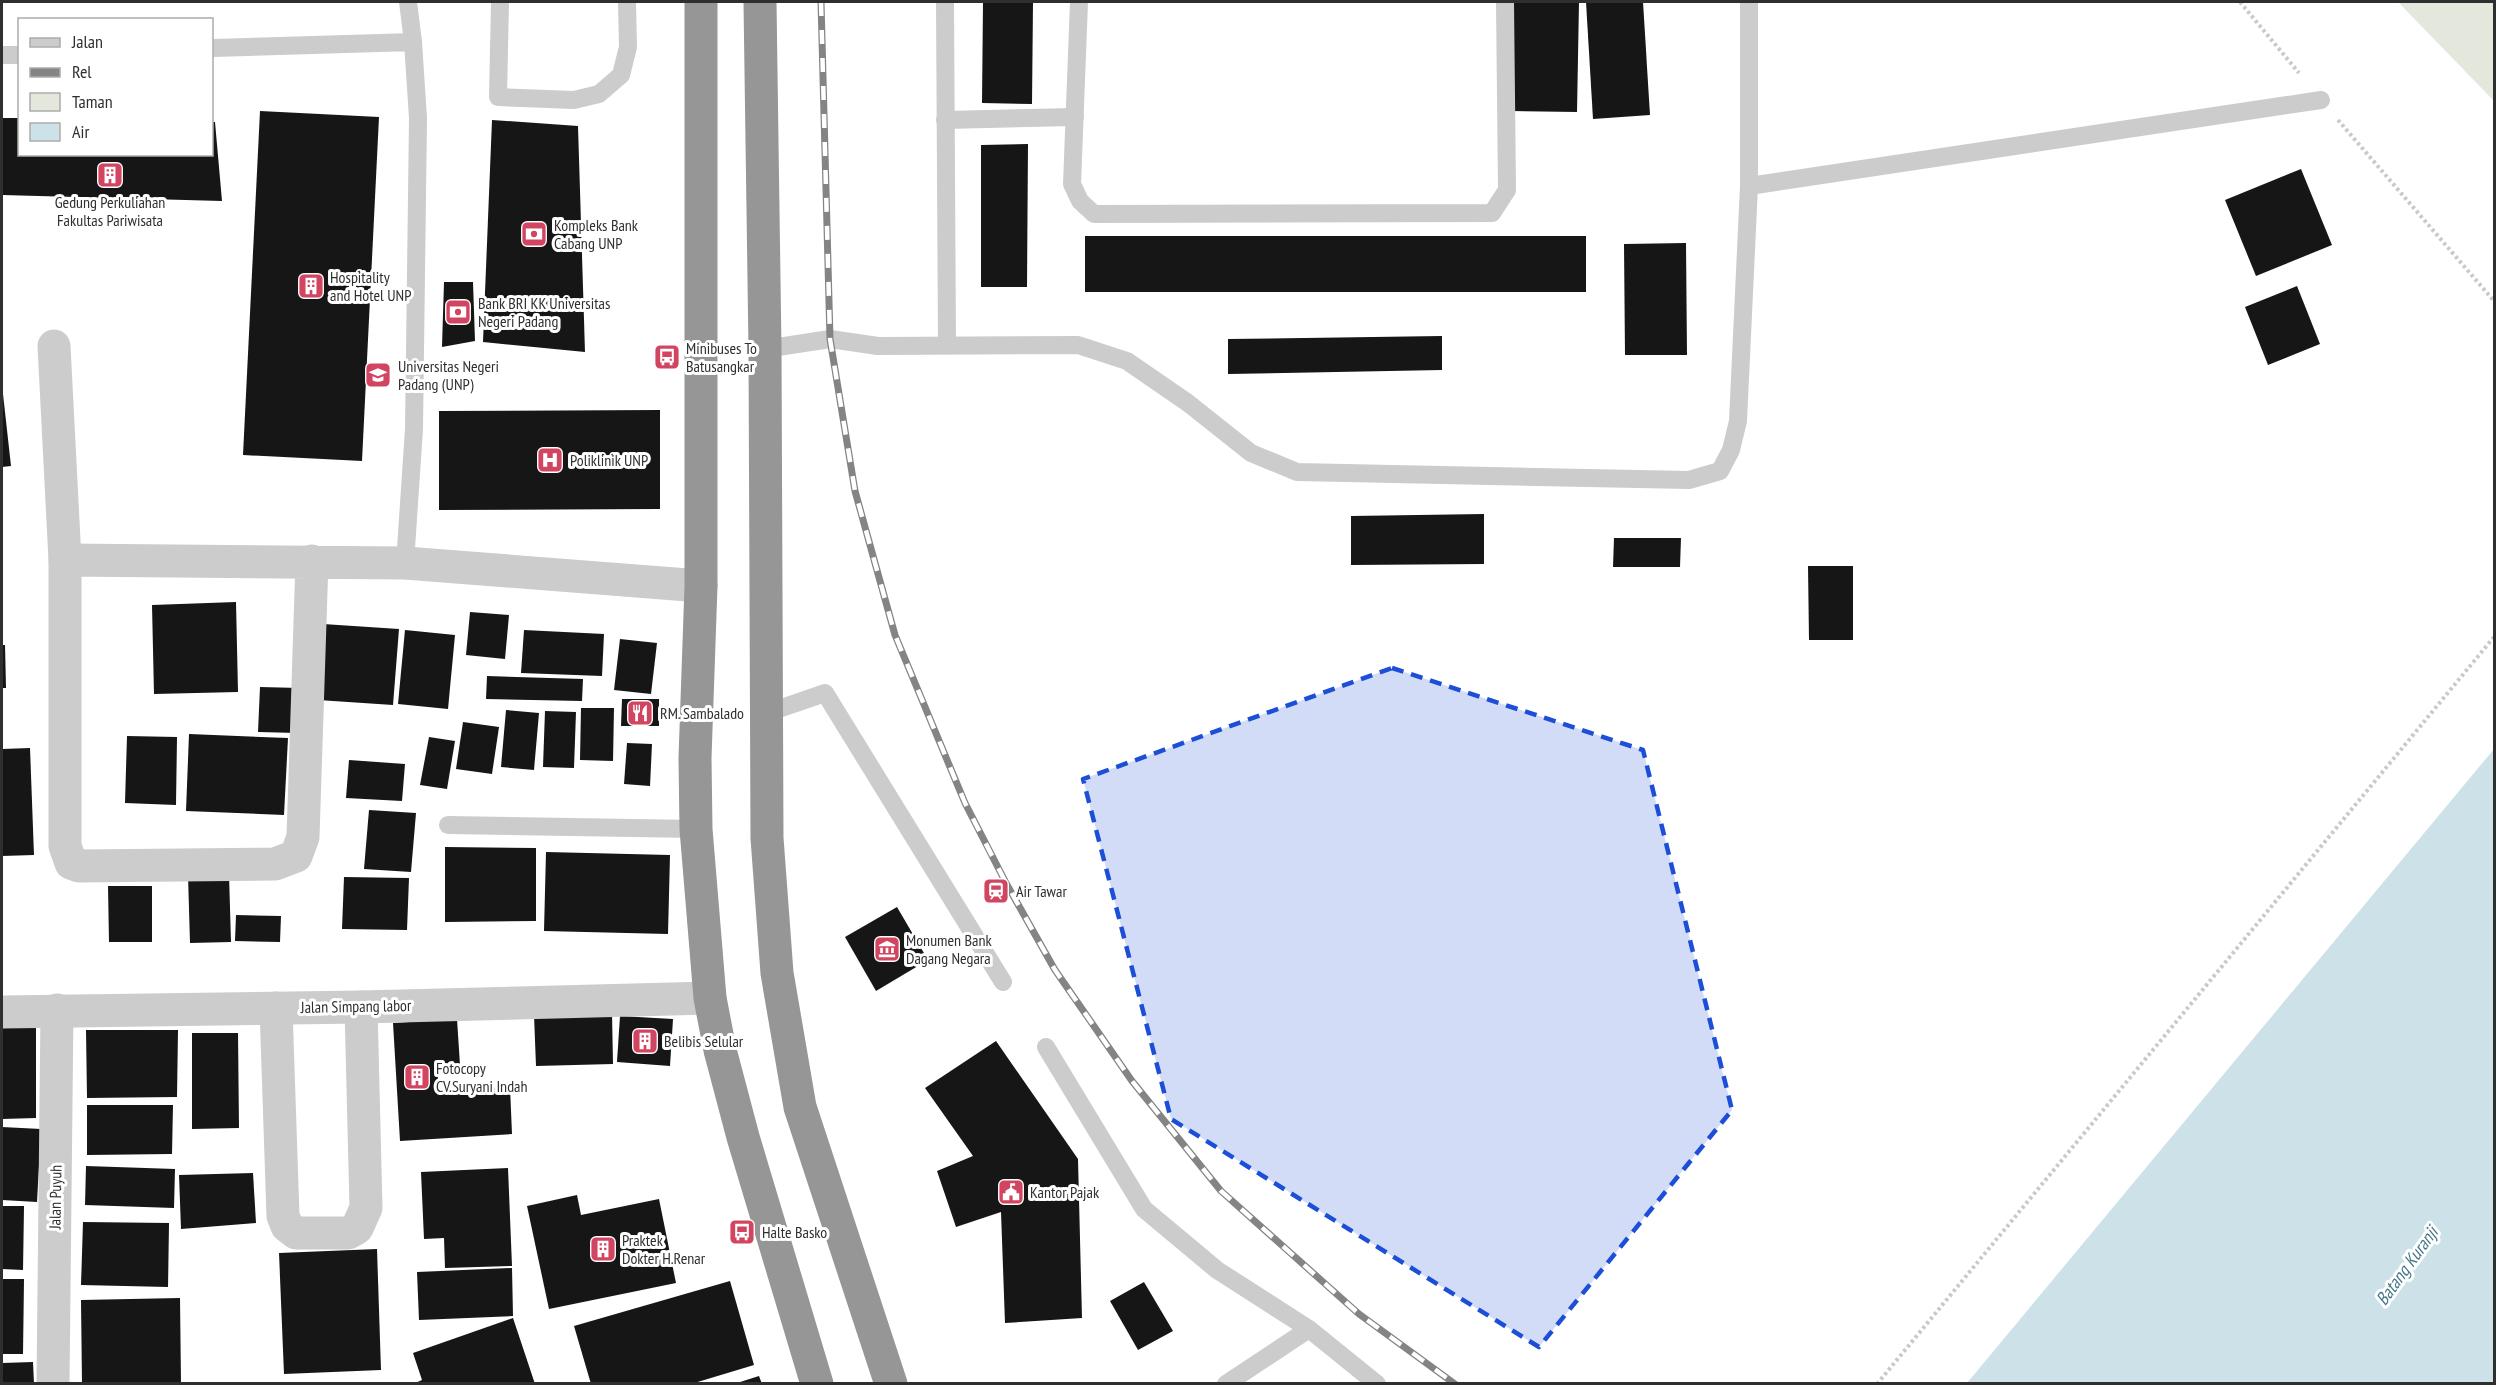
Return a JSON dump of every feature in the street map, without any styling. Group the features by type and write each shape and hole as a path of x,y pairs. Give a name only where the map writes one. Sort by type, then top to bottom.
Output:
{"highway":[{"path":"702,2 701,586 695,758 696,829 710,998 720,1050 743,1137 817,1383"},
{"path":"760,2 765,349 767,838 777,973 800,1107 891,1383"}],"street":[{"path":"54,346 65,560 65,846 71,863 80,866 275,864 296,856 303,837 312,561"},
{"path":"65,560 405,563 701,586"},
{"name":"Jalan Simpang labor","path":"2,1012 361,1007 710,998"},
{"path":"276,1008 283,1216 287,1226 296,1233 348,1233 357,1228 366,1208 361,1007"},
{"name":"Jalan Puyuh","path":"53,1383 57,1010"}],"lane":[{"path":"405,563 414,429 418,118 408,2"},
{"path":"500,2 498,97 574,100 599,94 621,75 628,47 627,2"},
{"path":"945,2 946,345"},
{"path":"1078,2 1071,184 1080,201 1094,214 1492,213 1507,190 1505,2"},
{"path":"765,349 830,339 878,346 1078,345 1127,361 1188,403 1251,453 1296,472 1689,480 1720,471 1731,450 1738,421 1749,186 1749,2"},
{"path":"213,48 413,42"},
{"path":"2,56 18,55"},
{"path":"1749,186 2322,100"},
{"path":"945,120 1075,117"},
{"path":"767,713 825,693 1003,982"},
{"path":"448,825 696,829"},
{"path":"1046,1047 1144,1209 1217,1270 1309,1329 1377,1383"},
{"path":"1226,1383 1309,1329"}],"path":[{"path":"2240,2 2494,302"},
{"path":"1877,1383 2494,637"}],"highlighted area":[{"path":"1392,668 1643,750 1732,1110 1539,1347 1171,1119 1083,779"}],"green space":[{"path":"2398,2 2494,2 2494,101"}],"water":[{"name":"Batang Kuranji","path":"2494,749 2494,1383 1967,1383"}],"building":[{"path":"983,2 1033,2 1032,104 982,103"},
{"path":"1513,2 1579,2 1577,112 1511,111"},
{"path":"1586,2 1643,2 1650,115 1593,119"},
{"name":"Hospitality and Hotel UNP","path":"260,111 379,117 362,461 243,455"},
{"name":"Gedung Perkuliahan Fakultas Pariwisata","path":"2,118 18,118 18,156 213,156 213,122 215,122 222,201 2,195"},
{"name":"Kompleks Bank Cabang UNP","path":"492,120 578,126 585,352 483,342"},
{"path":"1028,144 1027,287 981,287 981,145"},
{"path":"2301,169 2332,245 2256,276 2225,200"},
{"path":"1085,236 1586,236 1586,292 1085,292"},
{"path":"1686,243 1687,355 1625,355 1624,244"},
{"name":"Bank BRI KK Universitas Negeri Padang","path":"444,282 473,282 475,341 442,347"},
{"path":"2297,286 2320,344 2268,365 2245,307"},
{"path":"1442,336 1442,370 1228,374 1228,339"},
{"path":"2,385 11,466 2,467"},
{"name":"Poliklinik UNP","path":"660,410 660,509 439,510 439,411"},
{"path":"1484,514 1484,564 1351,565 1351,516"},
{"path":"1614,538 1681,538 1680,567 1613,567"},
{"path":"1808,566 1853,566 1853,640 1809,640"},
{"path":"236,602 238,692 154,694 152,605"},
{"path":"470,612 509,615 505,659 466,655"},
{"path":"323,624 399,629 393,705 318,700"},
{"path":"405,630 455,635 448,709 398,704"},
{"path":"524,630 604,634 602,676 521,673"},
{"path":"620,639 657,643 651,694 614,690"},
{"path":"2,645 5,645 6,688 2,688"},
{"path":"487,676 583,679 582,701 486,699"},
{"path":"260,687 300,688 297,733 258,732"},
{"name":"RM. Sambalado","path":"622,699 659,699 659,726 621,726"},
{"path":"581,708 614,708 613,761 580,760"},
{"path":"506,710 539,713 534,770 501,767"},
{"path":"545,711 576,712 574,768 543,767"},
{"path":"463,722 499,727 492,774 456,769"},
{"path":"189,734 288,738 284,815 186,811"},
{"path":"127,736 177,737 176,805 125,803"},
{"path":"429,737 455,741 447,789 420,785"},
{"path":"627,743 652,744 650,786 624,784"},
{"path":"30,748 34,855 2,856 2,749"},
{"path":"349,760 405,764 402,801 346,798"},
{"path":"369,810 416,813 411,872 364,869"},
{"path":"445,847 536,848 536,921 445,922"},
{"path":"546,852 670,855 668,934 544,931"},
{"path":"229,874 231,942 190,943 188,875"},
{"path":"344,877 409,878 407,930 342,929"},
{"path":"108,886 152,886 152,942 109,942"},
{"name":"Monumen Bank Dagang Negara","path":"897,907 928,960 876,991 845,937"},
{"path":"236,915 281,916 280,942 235,941"},
{"path":"612,1013 613,1064 536,1066 534,1015"},
{"name":"Belibis Selular","path":"620,1016 673,1019 670,1066 617,1062"},
{"name":"Fotocopy CV.Suryani Indah","path":"457,1019 460,1065 437,1067 439,1091 510,1087 512,1134 400,1141 393,1023"},
{"path":"2,1020 36,1020 36,1118 2,1119"},
{"path":"86,1030 178,1030 177,1097 87,1098"},
{"path":"192,1033 238,1033 239,1128 192,1129"},
{"name":"Kantor Pajak","path":"996,1041 1078,1159 1082,1318 1005,1323 1001,1212 956,1227 937,1171 973,1156 925,1088"},
{"path":"87,1105 173,1105 172,1154 87,1155"},
{"path":"2,1127 41,1129 37,1202 2,1200"},
{"path":"86,1166 175,1169 174,1208 85,1205"},
{"path":"508,1168 512,1266 445,1268 444,1238 424,1239 421,1172"},
{"path":"253,1173 256,1223 181,1229 179,1175"},
{"name":"Praktek Dokter H.Renar","path":"577,1195 581,1215 659,1199 676,1283 549,1309 527,1206"},
{"path":"2,1206 24,1206 23,1270 2,1269"},
{"path":"83,1222 169,1223 168,1287 81,1285"},
{"path":"377,1249 381,1370 284,1374 279,1253"},
{"path":"512,1268 513,1316 419,1320 417,1272"},
{"path":"2,1279 24,1279 23,1354 2,1354"},
{"path":"730,1281 754,1365 691,1384 591,1384 574,1326"},
{"path":"1144,1282 1173,1331 1138,1350 1110,1301"},
{"path":"180,1298 181,1384 82,1384 81,1300"},
{"path":"513,1318 535,1384 413,1384 422,1380 413,1353"},
{"path":"33,1362 34,1384 2,1384 2,1363"},
{"path":"759,1376 762,1384 737,1384 737,1383"}],"railway":[{"path":"821,2 830,339 855,491 895,635 965,803 1006,883 1055,970 1132,1081 1221,1191 1359,1314 1455,1384"}],"place":[{"name":"Gedung Perkuliahan Fakultas Pariwisata","path":"110,175"},
{"name":"Kompleks Bank Cabang UNP","path":"534,234"},
{"name":"Hospitality and Hotel UNP","path":"311,286"},
{"name":"Bank BRI KK Universitas Negeri Padang","path":"458,312"},
{"name":"Minibuses To Batusangkar","path":"667,357"},
{"name":"Universitas Negeri Padang (UNP)","path":"378,375"},
{"name":"Poliklinik UNP","path":"550,460"},
{"name":"RM. Sambalado","path":"640,713"},
{"name":"Air Tawar","path":"996,891"},
{"name":"Monumen Bank Dagang Negara","path":"887,949"},
{"name":"Belibis Selular","path":"645,1041"},
{"name":"Fotocopy CV.Suryani Indah","path":"417,1077"},
{"name":"Kantor Pajak","path":"1011,1192"},
{"name":"Halte Basko","path":"742,1232"},
{"name":"Praktek Dokter H.Renar","path":"603,1249"}]}
